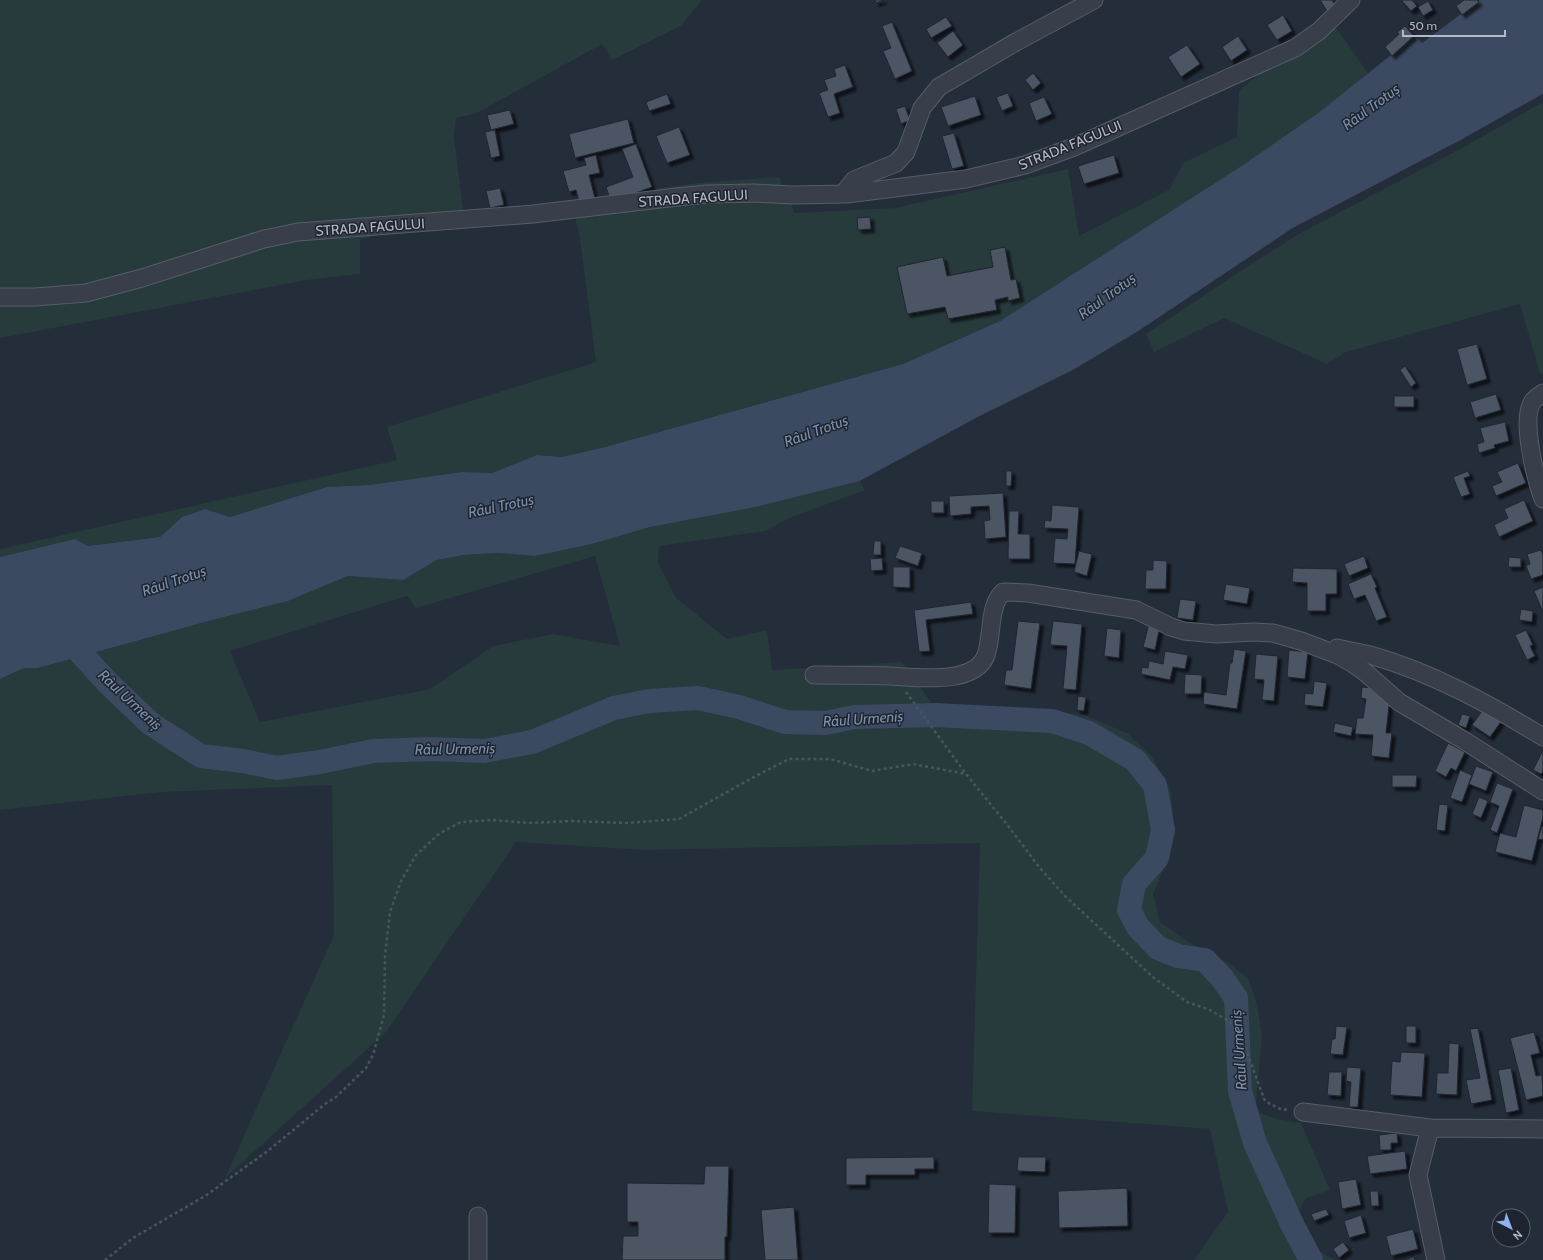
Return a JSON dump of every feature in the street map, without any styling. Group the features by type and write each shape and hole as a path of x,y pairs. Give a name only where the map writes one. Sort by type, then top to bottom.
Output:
{"street":[{"path":"843,194 854,180 896,163 901,158 906,152 922,108 939,87 1016,42 1094,0"},
{"name":"STRADA FAGULUI","path":"0,297 35,297 86,293 142,278 264,239 298,232 525,215 707,194 843,194 966,179 1001,171 1048,157 1296,48 1320,30 1351,0"},
{"path":"1543,393 1533,401 1527,425 1536,473 1543,499"},
{"path":"814,675 894,676 930,679 950,677 970,670 979,665 986,656 997,597 1003,592 1028,593 1136,610 1171,627 1184,631 1216,634 1254,632 1273,633 1301,641 1370,655 1423,674 1498,710 1543,737"},
{"path":"1301,641 1338,655 1352,663 1379,683 1399,702 1465,741 1543,791"},
{"path":"1303,1112 1430,1128 1543,1129"},
{"path":"1430,1128 1418,1175 1436,1260"},
{"path":"478,1216 478,1260"}],"path":[{"path":"894,676 966,774 1039,867 1065,896 1154,978 1187,1002 1210,1010 1229,1021 1244,1045 1265,1101 1280,1109 1303,1112"},
{"path":"105,1260 133,1238 205,1196 269,1150 325,1104 336,1097 366,1068 373,1054 384,1015 385,956 390,912 401,881 416,855 440,832 460,822 492,820 528,823 572,821 626,823 679,819 789,759 830,759 872,771 913,764 966,774"}],"shaded area":[{"path":"0,0 702,0 681,26 612,60 602,44 477,113 456,118 454,137 463,210 360,240 360,274 307,280 0,338"},
{"path":"1328,16 1368,73 1318,113 1243,165 1000,321 903,364 605,447 562,457 537,455 492,473 462,472 369,485 327,487 230,517 205,509 182,517 160,537 87,546 75,539 0,557 0,549 397,460 387,427 596,362 580,239 575,218 573,200 698,183 779,177 795,213 895,208 1068,169 1079,236 1169,190 1183,163 1237,137 1239,91"},
{"path":"1543,102 1543,373 1540,374 1520,304 1346,352 1327,364 1224,318 1154,352 1146,334 1242,270 1302,232 1464,147"},
{"path":"860,481 865,490 792,517 765,531 659,546 658,563 675,597 727,639 767,630 772,670 902,662 933,705 1019,707 1084,715 1127,733 1152,757 1170,788 1173,811 1168,858 1153,894 1160,922 1190,943 1230,964 1248,978 1257,1003 1262,1038 1255,1111 1277,1119 1301,1123 1330,1190 1306,1198 1299,1210 1317,1250 1335,1260 1194,1260 1228,1212 1210,1129 972,1111 980,843 644,850 516,842 386,1032 225,1178 334,935 332,785 162,792 0,810 0,679 24,668 38,668 216,619 288,601 348,576 403,580 437,560 463,555 498,553 535,556 592,544 650,527 756,507","holes":["595,556 620,646 553,634 493,646 430,689 260,722 230,651 407,596 416,608"]}],"water":[{"name":"Râul Trotuș","path":"1480,0 1543,0 1543,94 1459,141 1293,228 1137,332 1073,370 978,417 860,481 756,507 650,527 592,544 535,556 498,553 463,555 437,560 403,580 348,576 288,601 216,619 38,668 24,668 0,679 0,557 75,539 88,546 160,537 182,517 205,509 230,517 327,487 369,485 462,472 492,473 537,455 562,457 605,447 903,364 1000,321 1243,165 1318,113 1415,36 1422,43"}],"pier":[{"path":"1543,94 1543,96 1460,143 1294,230 1138,334 1074,372 978,419 861,483 860,481 978,417 1073,370 1137,332 1293,228 1459,141"}],"building":[{"path":"875,0 884,0 876,3"},
{"path":"1320,0 1332,0 1336,6 1327,11"},
{"path":"1412,0 1417,6 1411,11 1402,1"},
{"path":"1464,0 1477,0 1479,2 1462,15 1456,6"},
{"path":"1428,1 1433,10 1423,16 1418,7"},
{"path":"1283,15 1292,31 1277,40 1267,25"},
{"path":"946,17 952,26 931,38 926,29"},
{"path":"892,22 912,71 895,79 883,51 891,48 882,26"},
{"path":"1405,26 1414,36 1392,56 1385,47 1399,34 1397,32"},
{"path":"953,31 963,45 948,57 937,43"},
{"path":"1238,36 1247,50 1231,61 1222,47"},
{"path":"1187,45 1200,64 1181,77 1168,57"},
{"path":"845,65 853,87 834,94 840,113 828,117 819,93 828,90 824,80 836,76 834,69"},
{"path":"1033,73 1041,83 1033,90 1025,80"},
{"path":"1008,93 1013,106 1002,111 996,97"},
{"path":"667,94 671,104 649,111 646,102"},
{"path":"975,96 981,115 948,126 941,107"},
{"path":"1044,97 1052,114 1036,121 1029,103"},
{"path":"905,106 910,120 901,124 896,109"},
{"path":"510,110 514,124 491,130 487,115"},
{"path":"628,119 634,143 575,158 569,134"},
{"path":"679,127 690,155 667,163 656,136"},
{"path":"495,130 500,156 491,158 485,132"},
{"path":"954,133 964,166 952,169 942,136"},
{"path":"636,144 652,187 611,202 606,187 633,177 622,149"},
{"path":"596,155 600,173 589,175 595,198 579,202 576,190 569,192 563,171 586,165 584,158"},
{"path":"1114,155 1119,173 1084,184 1078,166"},
{"path":"500,188 504,205 490,208 486,191"},
{"path":"870,217 871,229 858,230 857,218"},
{"path":"1005,247 1011,280 1016,279 1020,298 1008,301 1008,297 995,300 997,310 948,319 945,307 907,314 897,267 943,257 947,276 993,267 990,250"},
{"path":"1477,344 1487,379 1467,385 1457,349"},
{"path":"1405,366 1416,383 1411,387 1400,370"},
{"path":"1496,394 1501,410 1475,418 1470,402"},
{"path":"1394,396 1414,396 1414,407 1394,407"},
{"path":"1505,422 1509,441 1494,445 1495,448 1479,453 1477,444 1484,442 1480,428"},
{"path":"1518,463 1526,483 1496,496 1492,486 1502,482 1497,472"},
{"path":"1006,471 1012,471 1011,486 1006,486"},
{"path":"1468,471 1470,476 1464,478 1470,494 1461,497 1453,477"},
{"path":"1003,493 1006,537 985,539 984,521 990,520 989,506 971,507 971,514 950,516 949,496"},
{"path":"1524,500 1533,521 1499,537 1494,525 1508,518 1504,509"},
{"path":"931,501 944,501 944,513 931,513"},
{"path":"1052,505 1079,507 1075,564 1053,563 1055,538 1067,539 1068,529 1044,528 1045,520 1051,521"},
{"path":"1009,511 1019,511 1018,534 1030,534 1030,559 1008,559"},
{"path":"874,541 881,541 881,555 873,555"},
{"path":"900,546 922,553 918,566 895,558"},
{"path":"1541,550 1543,555 1543,575 1531,579 1526,566 1530,564 1527,554"},
{"path":"1079,551 1092,554 1087,576 1074,572"},
{"path":"1364,556 1368,568 1349,576 1344,564"},
{"path":"1509,557 1521,558 1521,567 1508,567"},
{"path":"882,558 883,570 871,571 870,559"},
{"path":"1153,560 1167,561 1166,589 1145,589 1146,570 1153,570"},
{"path":"893,567 910,567 910,588 893,587"},
{"path":"1293,568 1337,569 1337,594 1326,594 1326,611 1307,611 1307,583 1292,582"},
{"path":"1371,574 1387,617 1376,621 1365,595 1354,599 1348,584"},
{"path":"1226,584 1250,588 1247,604 1223,600"},
{"path":"1543,587 1543,612 1534,591"},
{"path":"1180,599 1196,601 1193,620 1177,618"},
{"path":"971,602 973,614 926,620 930,651 919,652 914,610"},
{"path":"1521,609 1533,611 1532,622 1519,620"},
{"path":"1018,621 1040,623 1031,689 1004,685 1006,670 1012,670"},
{"path":"1053,621 1082,624 1076,690 1063,689 1067,646 1050,645"},
{"path":"1149,623 1160,626 1155,650 1143,647"},
{"path":"1107,628 1121,630 1119,658 1104,656"},
{"path":"1526,630 1533,645 1530,646 1535,656 1527,660 1515,635"},
{"path":"1234,649 1246,651 1237,709 1203,704 1204,692 1226,695 1230,663 1232,663"},
{"path":"1289,650 1308,652 1305,679 1287,677"},
{"path":"1165,651 1188,655 1185,669 1173,667 1170,680 1141,674 1142,667 1148,668 1149,661 1163,664"},
{"path":"1256,654 1278,656 1274,701 1262,700 1264,680 1254,679"},
{"path":"1185,674 1202,675 1201,694 1184,694"},
{"path":"1314,681 1327,683 1323,707 1304,705 1305,693 1313,694"},
{"path":"1362,687 1381,689 1390,697 1386,733 1392,733 1389,758 1371,756 1373,735 1355,734 1357,718 1363,718 1366,699 1361,698"},
{"path":"1078,696 1086,697 1084,711 1077,710"},
{"path":"1485,707 1503,719 1490,737 1472,725"},
{"path":"1462,714 1470,716 1466,728 1458,725"},
{"path":"1335,723 1353,727 1351,736 1333,732"},
{"path":"1448,743 1465,752 1456,771 1451,768 1446,777 1435,771"},
{"path":"1543,750 1543,772 1541,774 1533,770"},
{"path":"1476,766 1493,772 1486,791 1469,784"},
{"path":"1460,770 1472,775 1462,802 1450,798"},
{"path":"1392,775 1417,775 1416,787 1392,787"},
{"path":"1497,783 1513,789 1497,833 1490,830 1499,806 1490,802"},
{"path":"1479,797 1488,801 1481,818 1472,814"},
{"path":"1439,804 1448,805 1445,831 1436,830"},
{"path":"1524,805 1543,810 1543,817 1532,861 1495,852 1500,833 1516,837"},
{"path":"1542,826 1543,827 1543,840 1538,839"},
{"path":"1336,1026 1347,1027 1343,1055 1330,1054 1332,1039 1335,1039"},
{"path":"1406,1026 1416,1026 1416,1043 1406,1043"},
{"path":"1478,1028 1492,1100 1471,1104 1466,1080 1480,1078 1470,1029"},
{"path":"1534,1032 1540,1053 1531,1055 1536,1076 1542,1075 1543,1096 1526,1100 1510,1038"},
{"path":"1449,1043 1459,1044 1457,1095 1436,1094 1437,1073 1448,1073"},
{"path":"1401,1052 1425,1053 1422,1097 1390,1095 1392,1061 1400,1062"},
{"path":"1347,1067 1361,1068 1358,1107 1349,1107 1351,1082 1346,1081"},
{"path":"1511,1068 1519,1110 1506,1113 1498,1070"},
{"path":"1329,1072 1342,1072 1341,1096 1327,1095"},
{"path":"1397,1133 1398,1143 1391,1143 1391,1150 1380,1150 1379,1135"},
{"path":"1405,1151 1407,1169 1370,1174 1367,1156"},
{"path":"934,1157 934,1169 915,1169 915,1175 866,1175 866,1185 846,1185 846,1158"},
{"path":"1018,1157 1046,1157 1045,1172 1017,1171"},
{"path":"705,1166 729,1166 725,1260 622,1260 623,1236 638,1236 638,1222 627,1222 627,1183 704,1184"},
{"path":"1356,1179 1361,1205 1342,1209 1338,1182"},
{"path":"989,1184 1016,1185 1015,1233 988,1233"},
{"path":"1127,1188 1128,1226 1059,1228 1058,1191"},
{"path":"1370,1191 1378,1191 1379,1206 1371,1206"},
{"path":"794,1207 798,1260 765,1260 761,1210"},
{"path":"1326,1209 1329,1215 1314,1221 1311,1214"},
{"path":"1361,1215 1366,1233 1349,1238 1344,1221"},
{"path":"1413,1229 1418,1249 1391,1256 1386,1236"},
{"path":"1343,1242 1349,1250 1339,1258 1333,1249"},
{"path":"1414,1257 1415,1260 1403,1260"}],"waterway":[{"name":"Râul Urmeniș","path":"59,634 77,649 107,682 151,724 201,756 243,761 277,768 320,762 373,751 432,749 484,751 532,742 614,708 649,701 698,698 739,707 785,722 825,723 855,717 935,715 1052,721 1089,733 1135,760 1155,785 1163,830 1157,858 1134,884 1129,910 1138,927 1158,948 1178,956 1205,960 1222,978 1236,998 1240,1091 1255,1143 1292,1224 1311,1260"}]}
